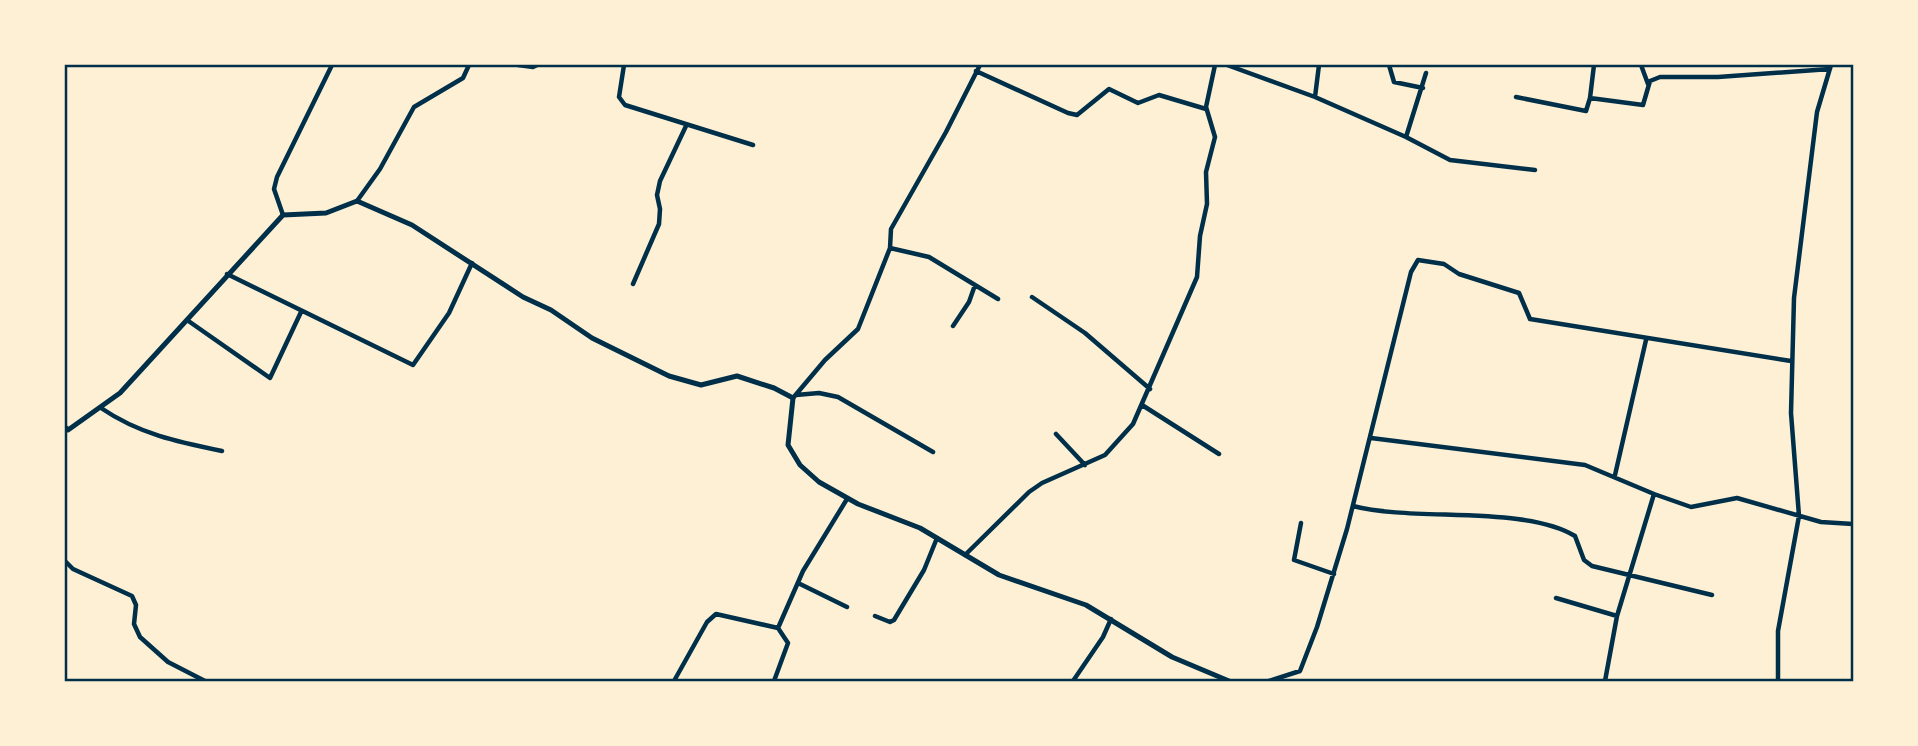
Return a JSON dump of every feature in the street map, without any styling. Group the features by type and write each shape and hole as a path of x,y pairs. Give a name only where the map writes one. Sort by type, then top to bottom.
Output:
{"street":[{"path":"283,215 274,189 277,177 332,65"},
{"path":"66,430 120,393 283,215 326,213 358,201 385,160 414,107 463,78 469,65"},
{"path":"518,65 537,65"},
{"path":"624,65 619,97 622,103 686,126 753,145"},
{"path":"980,65 891,229 890,248 858,329 825,360 794,397 788,437 792,454 819,482 847,499 937,538 999,575 1040,591 1073,599 1112,618 1171,657 1229,681"},
{"path":"964,555 1029,492 1042,483 1105,455 1121,441 1142,405 1197,277 1200,236 1207,204 1206,172 1215,137 1206,108 1215,65"},
{"path":"1227,65 1315,97 1406,136 1450,160 1535,170"},
{"path":"1315,97 1319,65"},
{"path":"1389,65 1394,82 1423,88"},
{"path":"1516,97 1586,111 1594,65"},
{"path":"1590,98 1643,105 1648,84 1641,65"},
{"path":"1648,84 1660,77 1718,78 1830,67 1816,111 1794,298 1791,361 1792,440 1798,516 1778,631 1778,681"},
{"path":"976,71 1068,113 1077,114 1109,89 1138,103 1159,95 1206,108"},
{"path":"1406,136 1426,73"},
{"path":"633,284 659,224 657,195 660,181 686,126"},
{"path":"358,201 412,225 523,298 551,310 599,342 669,376 701,385 737,376 794,397 819,393 838,397 933,452"},
{"path":"890,248 929,257 998,299"},
{"path":"1269,681 1303,667 1353,506 1411,272 1419,260 1444,264 1459,274 1519,293 1530,319 1646,340 1791,361"},
{"path":"227,274 413,365 449,313 472,263"},
{"path":"953,326 969,302 975,285"},
{"path":"1032,297 1085,333 1150,389"},
{"path":"186,319 270,378 302,312"},
{"path":"1615,475 1646,340"},
{"path":"1142,405 1219,454"},
{"path":"101,408 122,423 150,435 222,452"},
{"path":"1056,434 1085,465"},
{"path":"1371,438 1431,448 1569,462 1615,475 1654,494 1691,507 1737,498 1821,522 1853,524"},
{"path":"1605,681 1617,615 1654,494"},
{"path":"778,628 798,583 847,499"},
{"path":"1353,506 1385,513 1493,518 1541,525 1575,536 1587,563 1713,596"},
{"path":"1301,523 1294,561 1334,574"},
{"path":"875,616 890,622 894,620 924,570 937,538"},
{"path":"65,561 73,569 132,596 136,606 134,624 141,637 168,662 205,681"},
{"path":"798,583 847,607"},
{"path":"1556,598 1617,615"},
{"path":"674,681 706,622 716,614 778,628 788,643 774,681"},
{"path":"1073,681 1103,637 1112,618"}]}
